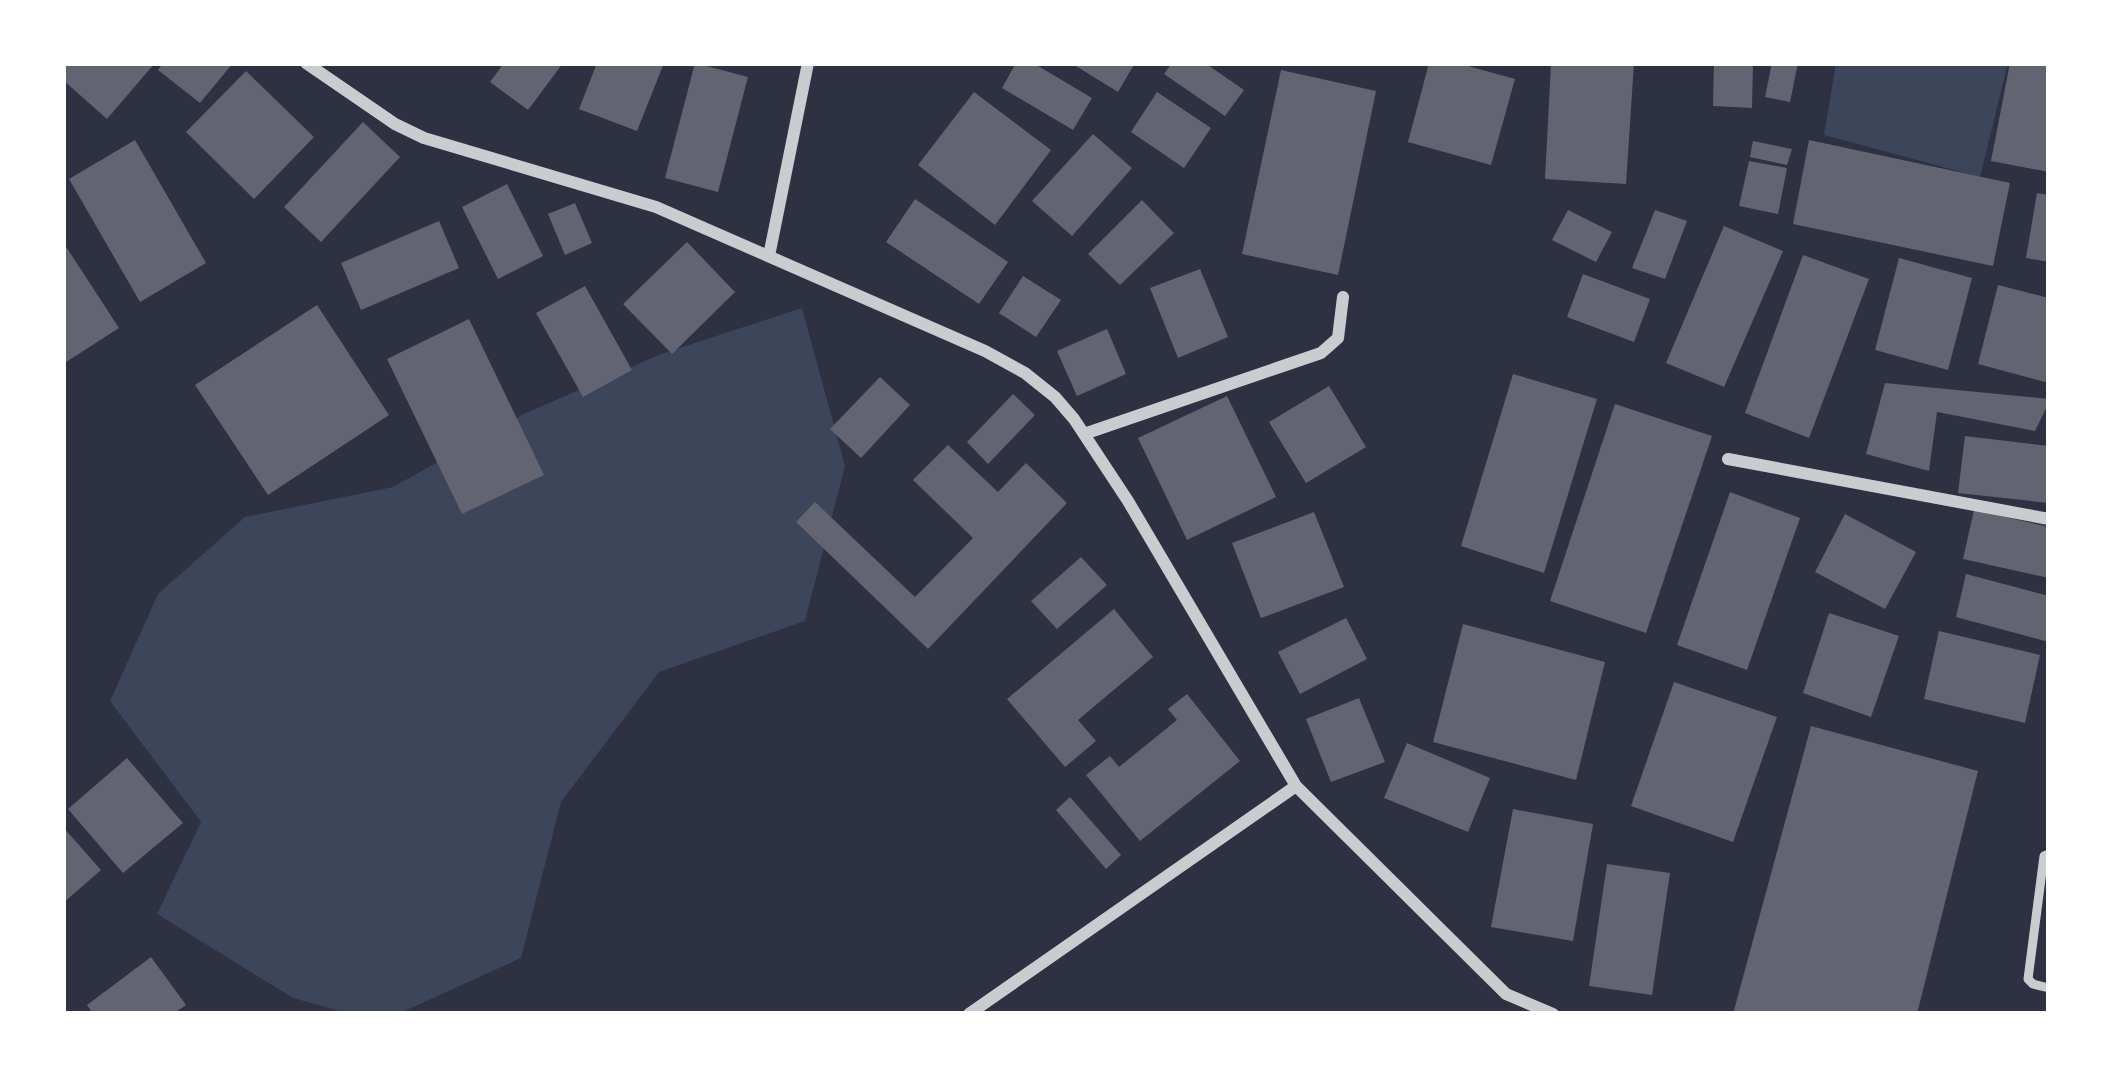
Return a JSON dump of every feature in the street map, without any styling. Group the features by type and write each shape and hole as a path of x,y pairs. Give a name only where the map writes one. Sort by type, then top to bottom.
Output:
{"street":[{"path":"306,63 395,124 424,138 656,207 985,351 1025,373 1055,397 1128,501 1296,786 1506,994 1552,1014"},
{"path":"770,256 808,63"},
{"path":"1084,434 1321,353 1338,338 1343,297"},
{"path":"1728,459 2049,519"},
{"path":"969,1014 1296,786"}],"lane":[{"path":"2049,854 2044,856 2028,979 2049,988"}],"shaded area":[{"path":"1836,63 2008,63 1980,177 1824,135"},
{"path":"802,308 845,466 805,621 659,672 561,802 521,958 398,1014 350,1014 293,998 157,914 201,822 110,701 158,594 245,517 393,487 524,414 661,354"}],"building":[{"path":"69,63 155,63 107,119 63,80"},
{"path":"163,63 233,63 200,103 158,70"},
{"path":"504,63 563,63 528,110 490,82"},
{"path":"597,63 664,63 637,131 579,109"},
{"path":"695,63 748,77 718,192 665,178"},
{"path":"1016,63 1033,63 1092,98 1073,130 1002,88"},
{"path":"1071,63 1135,63 1118,92"},
{"path":"1172,63 1205,63 1244,90 1225,116 1164,74"},
{"path":"1429,63 1457,63 1515,79 1491,165 1408,142"},
{"path":"1551,63 1634,63 1626,184 1545,179"},
{"path":"1714,63 1753,63 1752,108 1713,106"},
{"path":"1772,63 1798,63 1790,102 1765,97"},
{"path":"2010,63 2049,63 2049,172 1991,161"},
{"path":"1281,70 1376,91 1338,275 1242,254"},
{"path":"246,71 314,137 254,199 186,132"},
{"path":"974,92 1051,150 995,225 918,165"},
{"path":"1157,92 1211,128 1184,168 1131,132"},
{"path":"363,122 400,157 321,242 284,207"},
{"path":"1093,134 1132,168 1072,236 1032,201"},
{"path":"135,140 206,263 140,302 69,179"},
{"path":"1809,140 2010,183 1993,266 1793,224"},
{"path":"1753,141 1792,149 1787,165 1750,157"},
{"path":"1749,161 1787,168 1778,214 1739,206"},
{"path":"507,184 543,256 498,279 462,207"},
{"path":"2037,193 2049,195 2049,262 2026,258"},
{"path":"915,199 1008,262 979,304 886,242"},
{"path":"1142,200 1174,233 1120,285 1088,254"},
{"path":"575,203 592,243 565,255 548,214"},
{"path":"1568,210 1612,232 1596,262 1552,240"},
{"path":"1655,210 1687,221 1665,279 1632,268"},
{"path":"439,221 459,268 361,310 341,263"},
{"path":"1724,226 1783,251 1724,387 1666,363"},
{"path":"63,242 119,328 63,364"},
{"path":"687,242 735,292 672,354 623,304"},
{"path":"1803,255 1869,279 1809,438 1745,413"},
{"path":"1899,258 1972,278 1948,370 1875,350"},
{"path":"1200,269 1228,337 1178,358 1150,288"},
{"path":"1583,274 1650,299 1634,342 1567,317"},
{"path":"1023,276 1061,300 1036,337 999,313"},
{"path":"1998,285 2049,298 2049,383 1978,364"},
{"path":"585,286 632,370 583,397 536,313"},
{"path":"317,305 389,415 268,495 195,385"},
{"path":"469,319 544,475 462,514 387,359"},
{"path":"1107,329 1126,374 1077,396 1057,351"},
{"path":"1513,374 1597,399 1544,573 1461,546"},
{"path":"880,377 910,405 861,458 830,429"},
{"path":"1885,383 2049,402 2035,431 1937,412 1929,471 1866,454"},
{"path":"1329,386 1366,447 1306,483 1269,422"},
{"path":"1013,394 1035,415 988,464 967,442"},
{"path":"1227,396 1276,497 1187,540 1138,438"},
{"path":"1615,404 1712,436 1646,633 1550,601"},
{"path":"1965,436 2049,446 2049,503 1958,493"},
{"path":"948,445 998,492 1026,463 1067,503 928,649 796,522 815,502 915,597 973,538 913,480"},
{"path":"1730,492 1800,518 1747,670 1677,645"},
{"path":"1974,510 2049,527 2049,578 1963,559"},
{"path":"1314,512 1344,587 1261,618 1232,543"},
{"path":"1845,514 1916,552 1885,609 1815,572"},
{"path":"1081,557 1107,585 1057,629 1031,601"},
{"path":"1966,574 2049,596 2049,642 1956,617"},
{"path":"1114,609 1153,657 1078,720 1096,741 1065,767 1007,699"},
{"path":"1829,613 1899,636 1871,717 1803,693"},
{"path":"1346,618 1367,659 1300,694 1278,652"},
{"path":"1463,624 1605,662 1576,780 1433,742"},
{"path":"1939,631 2040,655 2025,723 1924,699"},
{"path":"1674,682 1777,717 1733,842 1631,806"},
{"path":"1187,694 1240,761 1140,841 1086,775 1110,756 1119,767 1177,720 1168,709"},
{"path":"1359,698 1385,762 1331,782 1306,719"},
{"path":"1811,726 1978,771 1917,1014 1733,1014"},
{"path":"1407,743 1490,778 1468,832 1384,798"},
{"path":"127,758 183,823 123,873 68,809"},
{"path":"1070,797 1121,855 1106,869 1056,810"},
{"path":"1513,809 1593,824 1573,941 1491,927"},
{"path":"63,827 101,870 63,903"},
{"path":"1607,864 1670,873 1652,995 1589,986"},
{"path":"151,957 186,1005 173,1014 93,1014 87,1005"}]}
